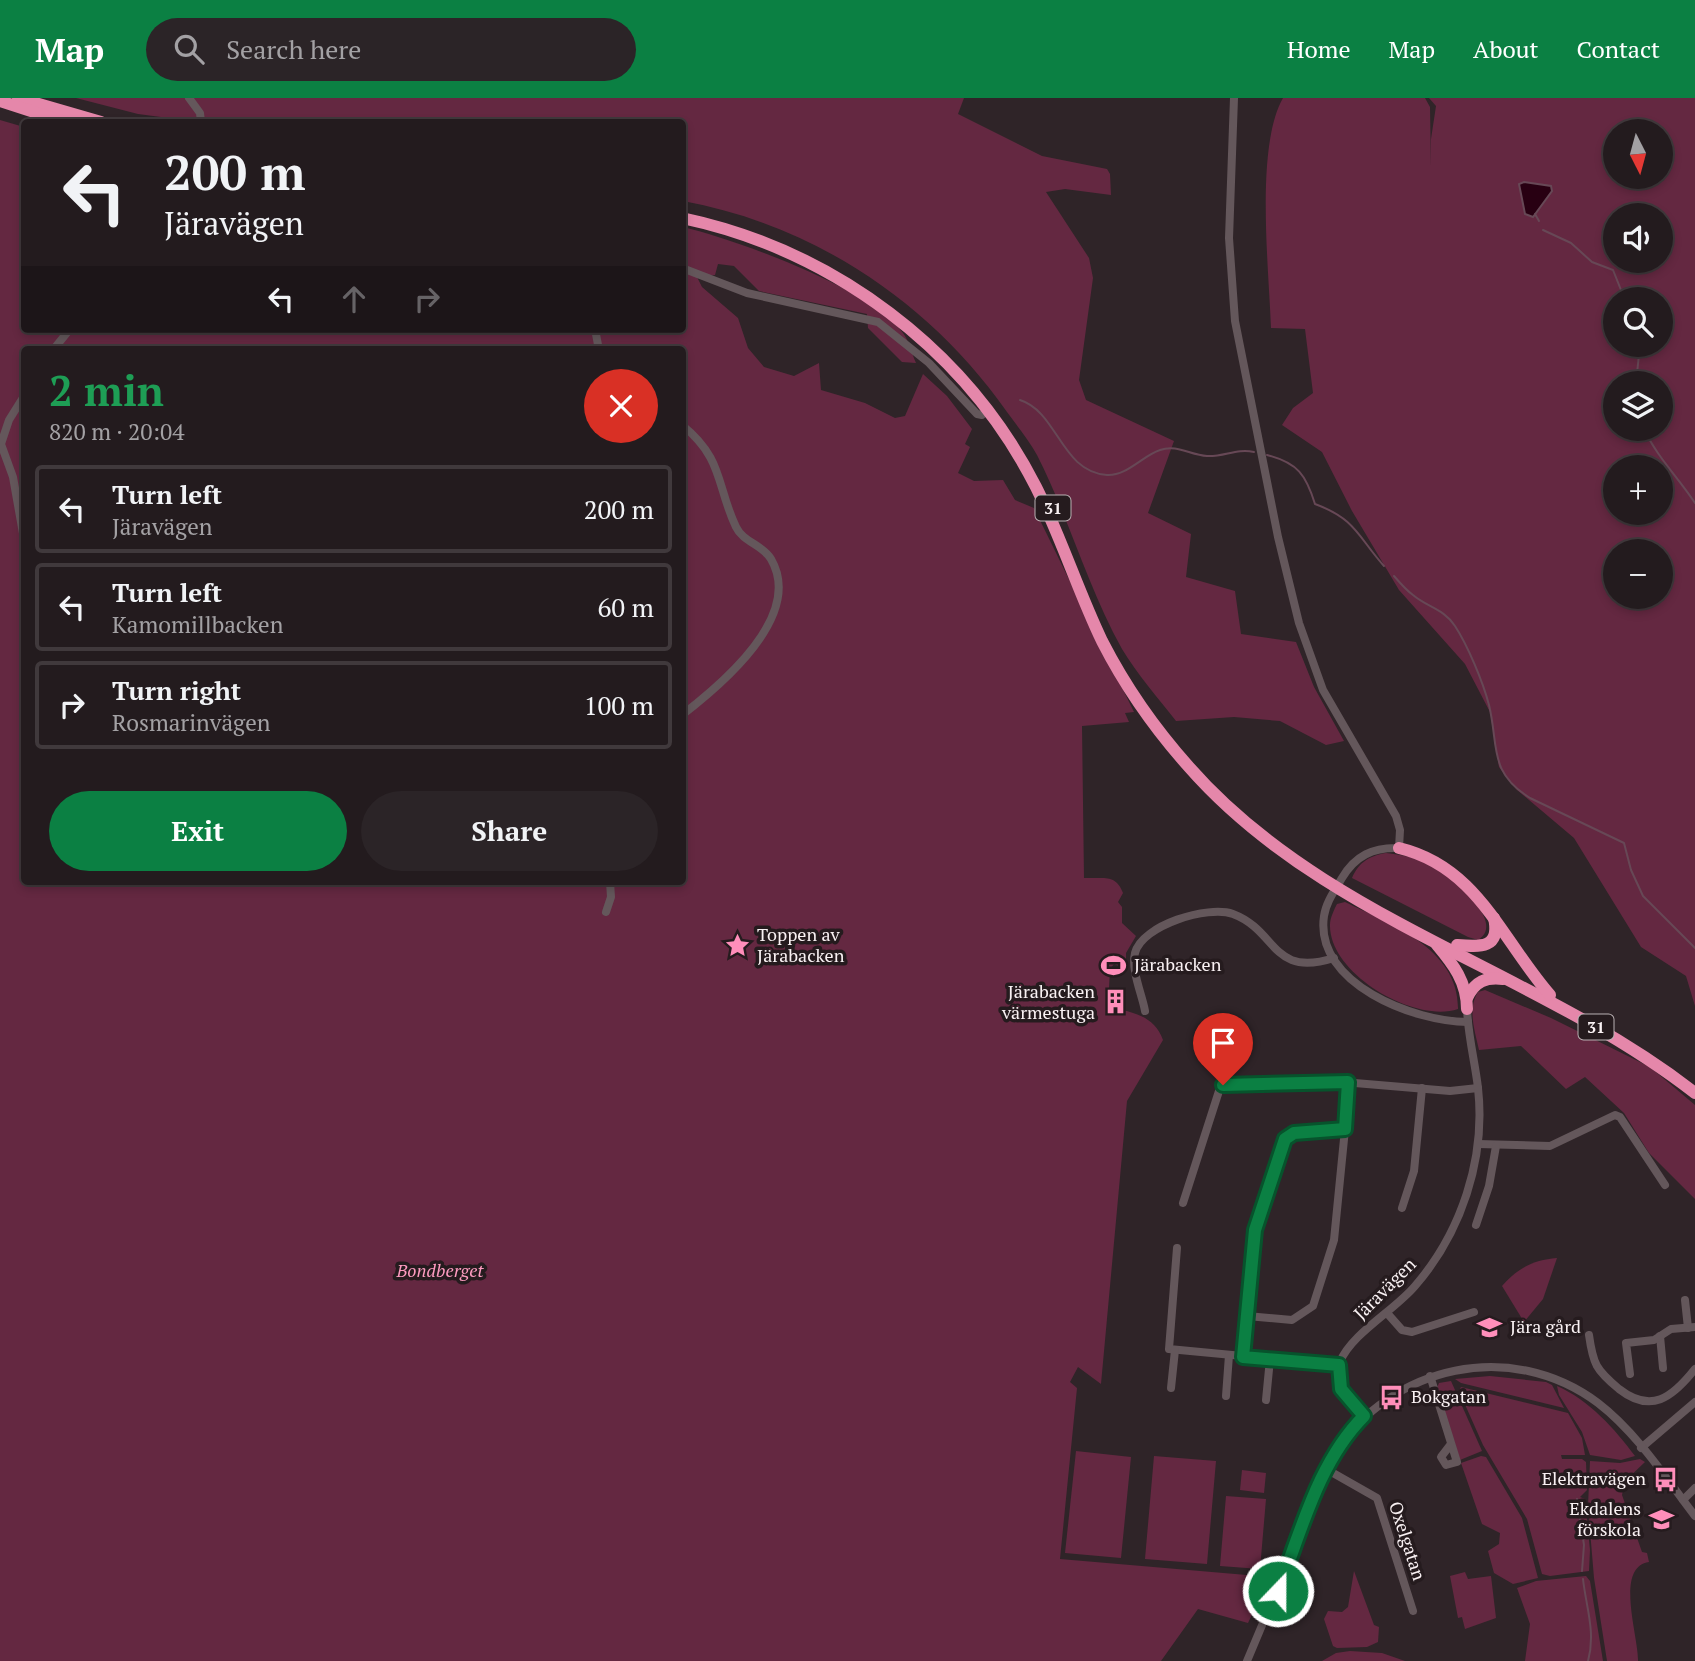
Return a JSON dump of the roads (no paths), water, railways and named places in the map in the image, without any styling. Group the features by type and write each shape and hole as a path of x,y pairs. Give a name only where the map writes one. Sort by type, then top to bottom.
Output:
{"highway":[{"path":"18,98 91,119"},
{"path":"0,101 56,119"},
{"name":"31","path":"686,212 747,228 827,263 900,311 945,352 995,408 1032,466 1107,635 1149,706 1191,760 1226,795 1268,833 1321,874"},
{"name":"31","path":"686,219 742,234 783,250 860,292 892,313 931,347 987,410 1032,480 1103,643 1147,713 1215,794 1266,840 1433,940 1636,1050 1695,1093"},
{"path":"1399,848 1423,855 1452,872 1471,889 1523,963 1550,995"},
{"name":"31","path":"1358,896 1457,945 1624,1035 1695,1084"},
{"path":"1457,945 1481,946 1489,943 1494,935 1493,917"},
{"path":"1433,940 1458,972 1467,1010"},
{"path":"1467,1010 1473,987 1481,981 1506,979"}],"street":[{"path":"189,98 197,107 200,119"},
{"path":"1234,98 1229,238 1235,321 1278,537 1311,661 1323,690 1396,816 1400,830 1399,848 1376,849 1355,860 1328,901 1323,924 1326,940 1334,958 1345,972 1370,993 1401,1010 1430,1018 1467,1010"},
{"path":"686,270 747,293 878,322 929,363 977,414 982,415 987,410"},
{"path":"21,401 9,420 1,444 13,477 21,522"},
{"path":"686,428 701,440 716,466 737,530 770,558 778,591 772,616 746,658 686,711"},
{"path":"606,912 611,897 610,885"},
{"path":"1145,1012 1135,965 1139,945 1143,938 1156,930 1197,913 1220,911 1238,916 1279,953 1297,962 1312,964 1334,958"},
{"name":"Järavägen","path":"1339,1365 1349,1347 1415,1287 1452,1232 1467,1195 1478,1144 1478,1088 1467,1010"},
{"path":"1183,1203 1223,1085 1348,1082 1450,1091 1478,1088"},
{"path":"1247,1316 1292,1320 1313,1306 1335,1240 1348,1082"},
{"path":"1402,1208 1414,1171 1422,1088"},
{"path":"1478,1144 1550,1146 1615,1115 1620,1117 1665,1185"},
{"path":"1243,1357 1255,1230 1285,1139 1294,1133 1345,1129"},
{"path":"1476,1225 1489,1186 1496,1146"},
{"path":"1177,1248 1169,1349 1339,1365 1341,1389 1364,1416"},
{"path":"1630,1374 1626,1343 1654,1340 1666,1330 1691,1327 1685,1300"},
{"path":"1387,1313 1402,1330 1412,1332 1474,1312"},
{"path":"1589,1335 1598,1372 1639,1402 1650,1403 1662,1399 1695,1369"},
{"path":"1660,1336 1663,1368"},
{"path":"1171,1388 1175,1350"},
{"path":"1226,1396 1229,1355"},
{"path":"1266,1400 1270,1359"},
{"path":"1247,1661 1278,1591 1326,1468 1345,1437 1364,1416 1405,1387 1430,1376 1489,1366 1538,1372 1580,1391 1600,1404 1641,1448 1695,1516"},
{"path":"1430,1376 1451,1444"},
{"path":"1641,1448 1695,1402"},
{"name":"Oxelgatan","path":"1326,1468 1377,1497 1413,1611"},
{"path":"1683,1500 1695,1488"}],"waterway":[{"path":"1535,214 1539,221"},
{"path":"1543,230 1571,243 1592,262 1613,270 1620,287"},
{"path":"1637,371 1639,357"},
{"path":"1020,400 1043,416 1079,464 1107,475 1128,469 1166,448 1207,456 1254,452"},
{"path":"1651,441 1695,503"},
{"path":"1267,455 1293,466 1304,478 1315,504 1348,523 1384,566"},
{"path":"1394,576 1410,593 1451,620 1460,634 1475,664 1486,696 1498,757 1507,778 1530,798 1624,843 1631,870 1643,896 1695,948"},
{"path":"1577,1499 1584,1545 1582,1571"},
{"path":"1583,1579 1591,1630 1588,1661"}],"place":[{"name":"Toppen av Järabacken","path":"737,945"},
{"name":"Järabacken","path":"1114,965"},
{"name":"Järabacken värmestuga","path":"1115,1002"},
{"name":"Jära gård","path":"1490,1327"},
{"name":"Bokgatan","path":"1391,1397"},
{"name":"Elektravägen","path":"1666,1479"},
{"name":"Ekdalens förskola","path":"1661,1519"}],"park label":[{"name":"Bondberget","path":"440,1271"}]}
